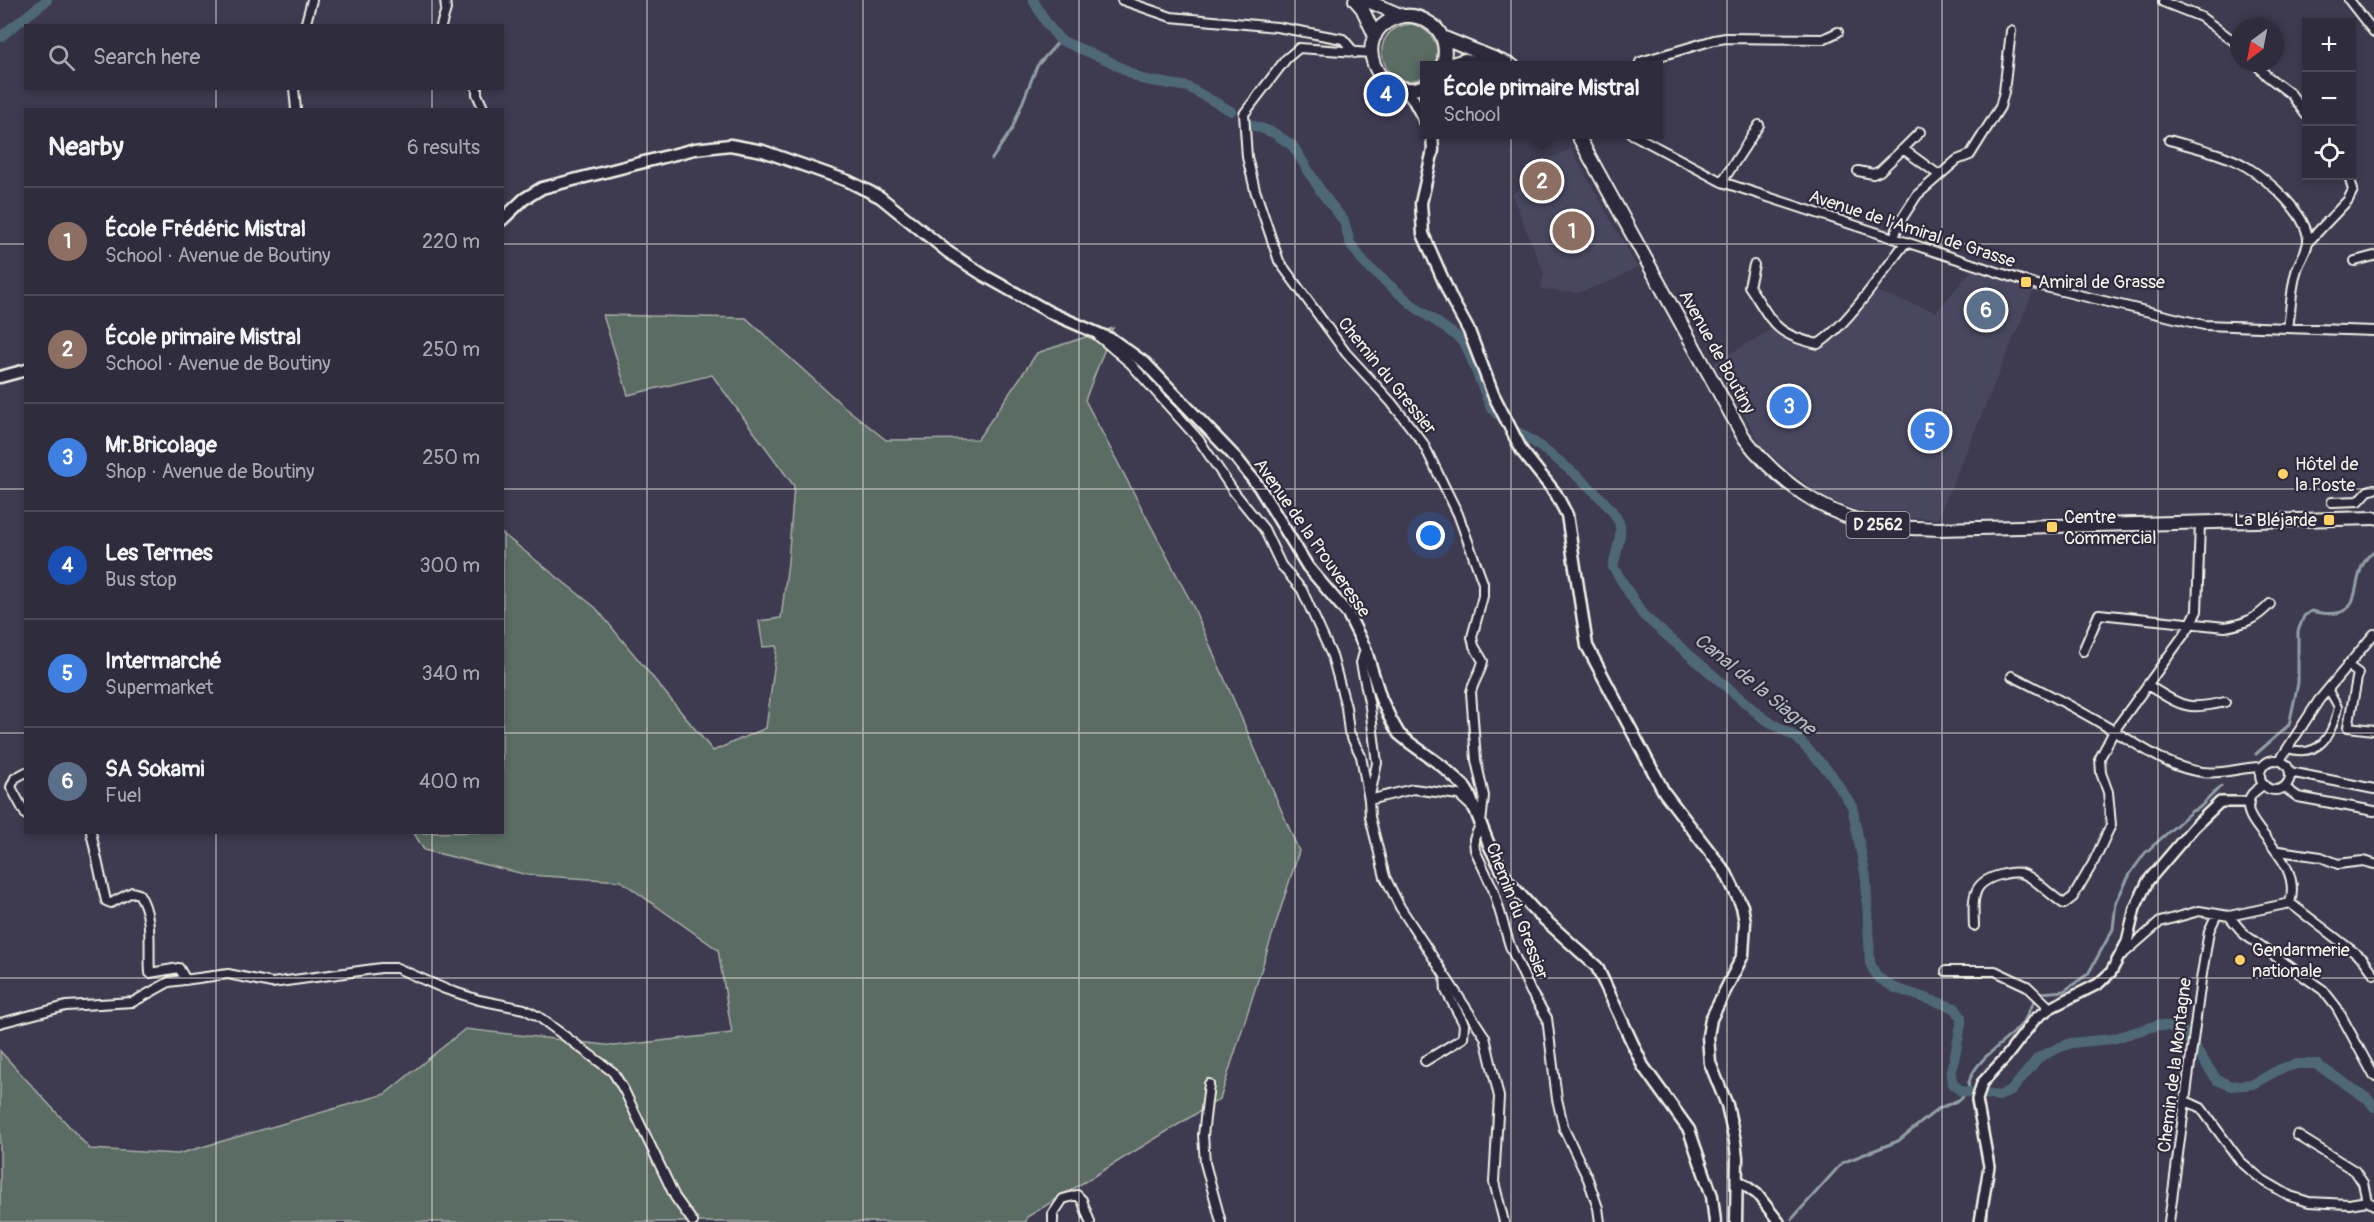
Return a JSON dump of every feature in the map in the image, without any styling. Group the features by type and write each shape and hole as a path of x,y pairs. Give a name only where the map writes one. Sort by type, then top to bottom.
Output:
{"main road":[{"path":"1355,0 1362,8 1375,36"},
{"path":"1365,0 1403,16"},
{"path":"1420,87 1405,89 1394,87 1377,73 1371,53 1375,36 1382,26 1391,19 1403,16 1413,15 1424,19 1435,26 1442,37 1445,46 1444,61"},
{"path":"1442,37 1501,61"},
{"path":"1405,89 1420,112"},
{"path":"1432,139 1433,150 1421,203 1423,234 1452,300 1469,331 1493,394 1522,451 1556,494 1568,515 1587,646 1664,792 1726,873 1742,906 1746,930 1743,955 1711,1019 1708,1036 1710,1063 1727,1105 1737,1158 1736,1222"},
{"name":"Avenue de Boutiny","path":"1575,139 1582,147"},
{"name":"Avenue de Boutiny","path":"1579,139 1743,436 1764,462 1807,497 1849,517 1880,525 1949,528 2374,518"},
{"name":"Avenue de la Prouveresse","path":"504,218 524,199 542,188 652,162 695,149 730,145 752,149 848,181 880,197 948,252 985,276 1051,313 1113,340 1145,363 1237,459 1258,487 1308,567 1348,614 1365,648 1381,699 1399,734 1442,765 1464,786 1507,880 1534,910 1597,967 1643,1066 1689,1130 1712,1196 1715,1222"},
{"path":"0,377 24,371"}],"street":[{"path":"306,24 312,0"},
{"path":"442,24 446,9 445,0"},
{"path":"1122,0 1171,17 1277,27 1343,39 1354,53"},
{"path":"2349,0 2374,32"},
{"path":"2163,2 2201,17 2230,38"},
{"path":"1894,238 1899,223 1913,201 1957,160 1970,154 2000,106 2004,92 2011,31"},
{"path":"1643,61 1726,38 1822,39 1838,32"},
{"name":"Chemin du Gressier","path":"1371,53 1299,48 1286,59 1244,114 1247,157 1255,190 1279,261 1346,352 1391,402 1423,443 1458,514 1483,583 1483,596 1472,637 1474,646 1483,661 1472,692 1476,760 1484,796 1481,823 1474,839 1475,850 1493,889 1510,946 1531,992 1547,1018 1557,1098 1564,1129 1588,1179 1598,1208 1600,1222"},
{"path":"2263,72 2291,94 2302,108"},
{"path":"294,90 296,108"},
{"path":"477,90 483,108"},
{"path":"1722,182 1759,125"},
{"path":"1858,171 1873,174 1880,171 1920,132"},
{"name":"Avenue de l'Amiral de Grasse","path":"1640,139 1722,182 2037,285 2204,325 2374,331"},
{"path":"2169,140 2246,166 2292,206 2304,225 2308,241"},
{"path":"1903,149 1939,175"},
{"path":"2288,328 2296,271 2308,241 2348,200 2353,190 2350,180"},
{"path":"1754,265 1749,286 1774,325 1784,333 1818,344 1845,319 1906,242"},
{"path":"2355,261 2374,256"},
{"path":"1089,328 1131,364 1199,440 1234,492 1263,529 1281,566 1302,590 1332,656 1346,707 1349,732 1361,756 1370,817 1385,877 1423,944 1485,1037 1499,1097 1494,1182 1504,1222"},
{"path":"2332,502 2359,501 2368,491 2374,489"},
{"path":"1974,926 1973,901 1977,887 1988,877 2016,871 2030,878 2064,904 2073,897 2093,863 2111,825 2108,792 2101,773 2100,758 2114,731 2149,686 2197,611 2200,523"},
{"path":"2083,651 2099,614 2225,627 2243,624 2258,617 2270,604"},
{"path":"2280,760 2328,689 2374,634"},
{"path":"1365,648 1361,663 1370,706 1377,763 1369,800"},
{"path":"2347,665 2358,673 2348,727 2374,730"},
{"path":"2012,676 2057,698 2160,759 2198,772 2216,774 2246,767 2261,767 2271,760 2280,760 2287,765 2290,772 2290,778 2284,788"},
{"path":"2149,686 2177,703 2199,708 2225,702"},
{"path":"2287,749 2300,753 2316,749 2327,738 2335,724 2338,707 2328,689"},
{"path":"2261,767 2259,776 2263,785 2273,790 2284,788 2298,796 2374,811"},
{"path":"2290,772 2374,789"},
{"path":"24,773 15,778 11,788 24,811"},
{"path":"2263,785 2252,795 2249,802 2253,824 2279,851 2292,881 2293,893 2290,903"},
{"path":"1369,800 1413,789 1424,789 1459,795 1476,812"},
{"path":"1980,1222 1989,1166 1977,1100 1982,1083 2006,1057 2035,1019 2050,1008 2098,984 2111,972 2127,942 2135,909 2148,881 2164,860 2220,802 2249,802"},
{"path":"91,834 106,901 111,903 132,892 139,894 145,903 150,934 150,973 179,968 186,980"},
{"path":"2279,851 2321,857 2338,864 2363,861 2374,864"},
{"path":"2120,956 2160,922 2199,911 2229,916 2290,903 2362,959 2374,974"},
{"name":"Chemin de la Montagne","path":"2169,1222 2186,1101 2190,1054 2209,931 2217,914"},
{"path":"2229,916 2244,934 2323,990 2337,1008 2374,1076"},
{"path":"0,1023 66,1006 133,1002 169,982 228,974 272,983 381,968 397,968 445,989 478,1000 524,1009 539,1017 612,1072 624,1090 675,1197 693,1222"},
{"path":"1946,971 1995,971 2027,986 2050,1008"},
{"path":"1425,1061 1464,1038 1464,1024 1446,991 1445,975"},
{"path":"1209,1084 1203,1135 1205,1163 1221,1222"},
{"path":"2186,1101 2201,1108 2240,1161 2261,1179 2290,1197 2308,1202 2370,1203 2363,1183 2355,1170 2297,1135"},
{"path":"1736,1179 1757,1194 1779,1222"},
{"path":"1053,1222 1053,1214 1063,1199 1077,1195 1082,1200 1090,1222"}],"shaded area":[{"path":"1571,149 1637,267 1614,280 1577,293 1541,289 1544,273 1512,195 1552,157"},
{"path":"1972,270 2034,290 1938,518 1890,518 1852,509 1821,495 1778,462 1761,444 1714,363 1772,329 1809,349 1822,350 1874,291 1936,312"}],"green space":[{"path":"1412,24 1419,26 1434,39 1437,51 1435,61 1420,61 1420,78 1410,81 1398,78 1389,71 1383,60 1382,48 1386,37 1396,28"},
{"path":"603,315 746,318 841,404 886,440 978,439 1037,353 1113,328 1085,400 1193,606 1299,851 1220,1099 1027,1217 1026,1222 0,1222 0,1051 90,1149 178,1154 385,1094 465,1029 614,1046 732,1033 718,950 621,881 528,875 424,850 415,834 504,834 504,535 596,608 713,751 766,728 777,646 763,647 759,621 781,618 794,486 712,375 628,395"}],"waterway":[{"name":"Canal de la Siagne","path":"0,37 47,0"},
{"name":"Canal de la Siagne","path":"1033,0 1047,24 1060,40 1109,61 1141,79 1188,87 1231,111"},
{"path":"992,159 1012,129 1037,66 1060,40"},
{"name":"Canal de la Siagne","path":"1252,125 1274,133 1293,146 1322,193 1344,221 1350,243 1365,264 1415,307 1458,337 1466,346 1491,408 1498,415"},
{"name":"Canal de la Siagne","path":"1516,431 1575,474 1615,516 1620,531 1613,567 1643,615 1763,718 1797,738 1831,774 1852,806 1866,878 1870,963 1877,977 1895,988 1955,1008 1961,1017 1961,1025 1951,1075 1953,1084 1961,1091 1999,1096 2011,1091 2038,1058 2058,1048 2071,1043 2112,1039 2158,1025 2183,1031 2217,1080 2232,1086 2253,1084 2280,1069 2297,1064 2316,1064 2368,1099 2374,1107"},
{"path":"2256,754 2289,725 2298,683 2298,631 2304,616 2311,611 2331,614 2343,611 2350,605 2360,572 2365,561 2374,551"},
{"path":"1974,1100 1969,1085 1975,1070 2018,1028 2041,993 2064,991 2088,974 2113,929 2116,902 2130,874 2145,853 2192,811 2199,808 2221,786"},
{"path":"1792,1219 1842,1163 1898,1141 1938,1109 1961,1099 1968,1090"},
{"path":"1987,1222 1988,1200"}],"place":[{"name":"Les Termes","path":"1386,94"},
{"name":"École primaire Mistral","path":"1542,181"},
{"name":"École Frédéric Mistral","path":"1572,231"},
{"name":"Amiral de Grasse","path":"2026,282"},
{"name":"SA Sokami","path":"1986,310"},
{"name":"Mr.Bricolage","path":"1789,406"},
{"name":"Intermarché","path":"1930,431"},
{"name":"Hôtel de la Poste","path":"2283,474"},
{"name":"La Bléjarde","path":"2329,520"},
{"name":"Centre Commercial","path":"2052,527"},
{"name":"Gendarmerie nationale","path":"2240,960"}]}
